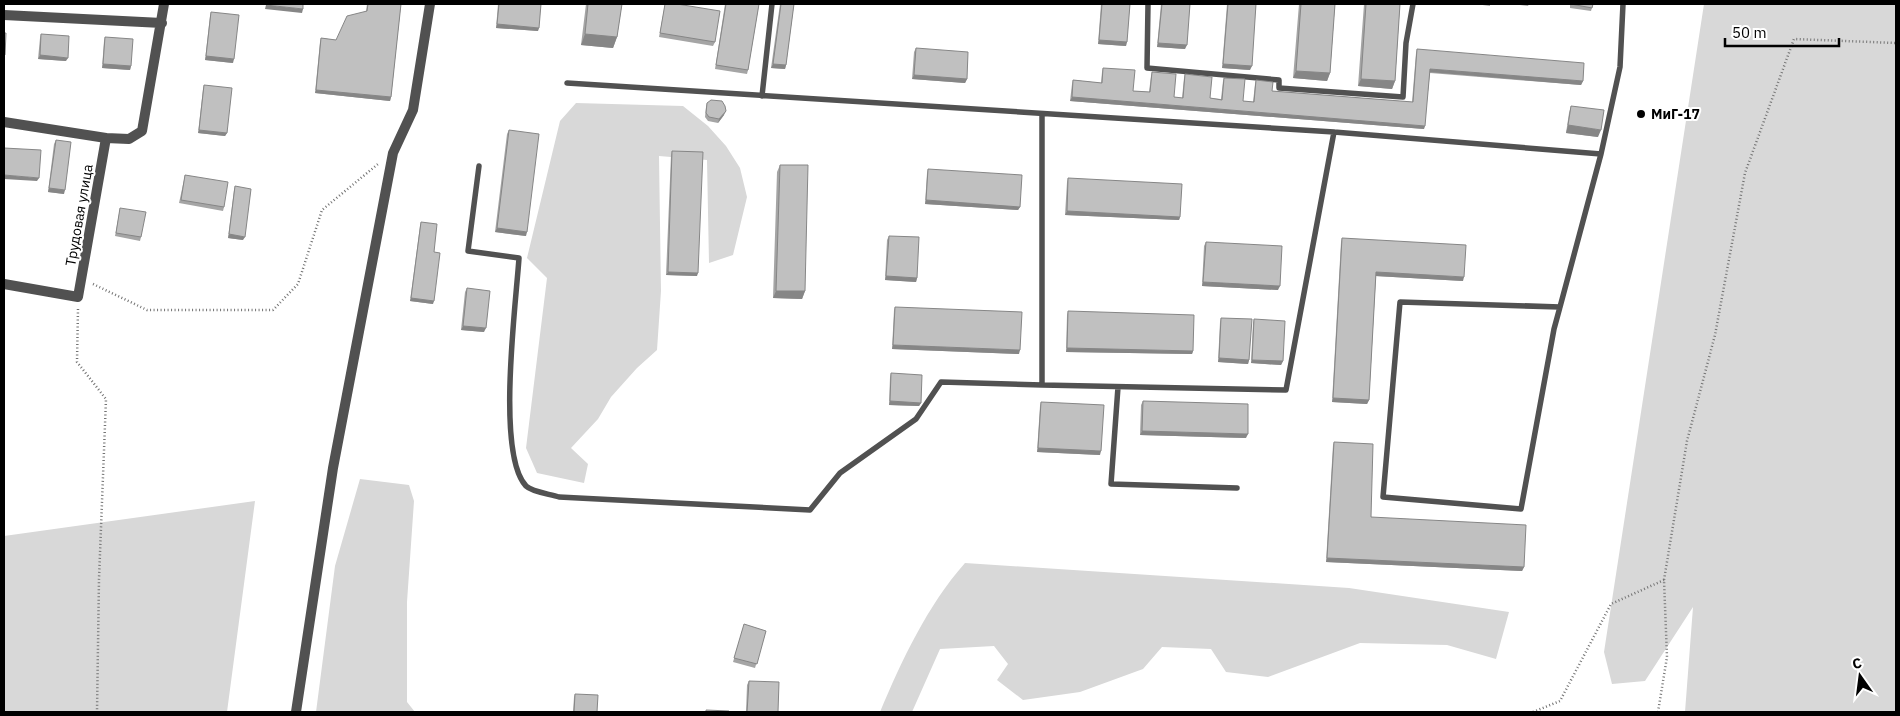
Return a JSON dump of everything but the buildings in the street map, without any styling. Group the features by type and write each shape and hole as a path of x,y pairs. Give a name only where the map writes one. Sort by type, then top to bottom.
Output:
{"street":[{"path":"4,122 106,138 129,139 142,131 164,4"},
{"path":"296,712 333,468 393,153 413,110 430,4"},
{"path":"4,16 162,23"},
{"name":"Трудовая улица","path":"78,297 106,138"},
{"path":"4,284 78,297"}],"lane":[{"path":"762,96 772,4"},
{"path":"1148,4 1147,68 1279,80 1279,88 1403,97 1406,43 1413,4"},
{"path":"1560,307 1400,302 1383,497 1521,509 1560,307 1601,154 1620,67 1623,4"},
{"path":"567,83 1334,132 1601,154"},
{"path":"1042,114 1042,385"},
{"path":"479,166 468,251 519,258 509,421 517,471 527,487 559,497 810,510 840,473 916,419 941,382 1286,390 1334,132"},
{"path":"1118,387 1111,484 1237,488"}],"path":[{"path":"1658,712 1667,657 1664,580 1687,441 1715,336 1745,173 1794,39 1896,43"},
{"path":"81,278 147,310 273,310 298,284 322,210 393,153"},
{"path":"78,297 77,362 106,399 97,712"},
{"path":"1533,712 1560,701 1610,604 1664,580"}],"shaded area":[{"path":"1704,4 1896,4 1896,712 1685,712 1693,607 1645,681 1612,684 1604,652"},
{"path":"576,103 683,106 708,126 726,146 740,168 747,197 733,255 709,263 707,160 659,156 661,291 657,350 637,368 611,397 598,419 571,448 588,464 584,483 537,473 526,448 547,278 527,258 560,121"},
{"path":"360,479 409,485 414,501 407,602 407,702 415,712 316,712 335,566"},
{"path":"255,501 227,712 4,712 4,536"},
{"path":"965,563 1349,588 1509,612 1496,659 1447,645 1360,643 1268,677 1226,672 1211,649 1162,647 1143,669 1080,692 1023,700 997,680 1008,664 994,646 940,649 912,712 880,712 916,634 939,597"}],"place":[{"name":"МиГ-17","path":"1641,114"}]}
